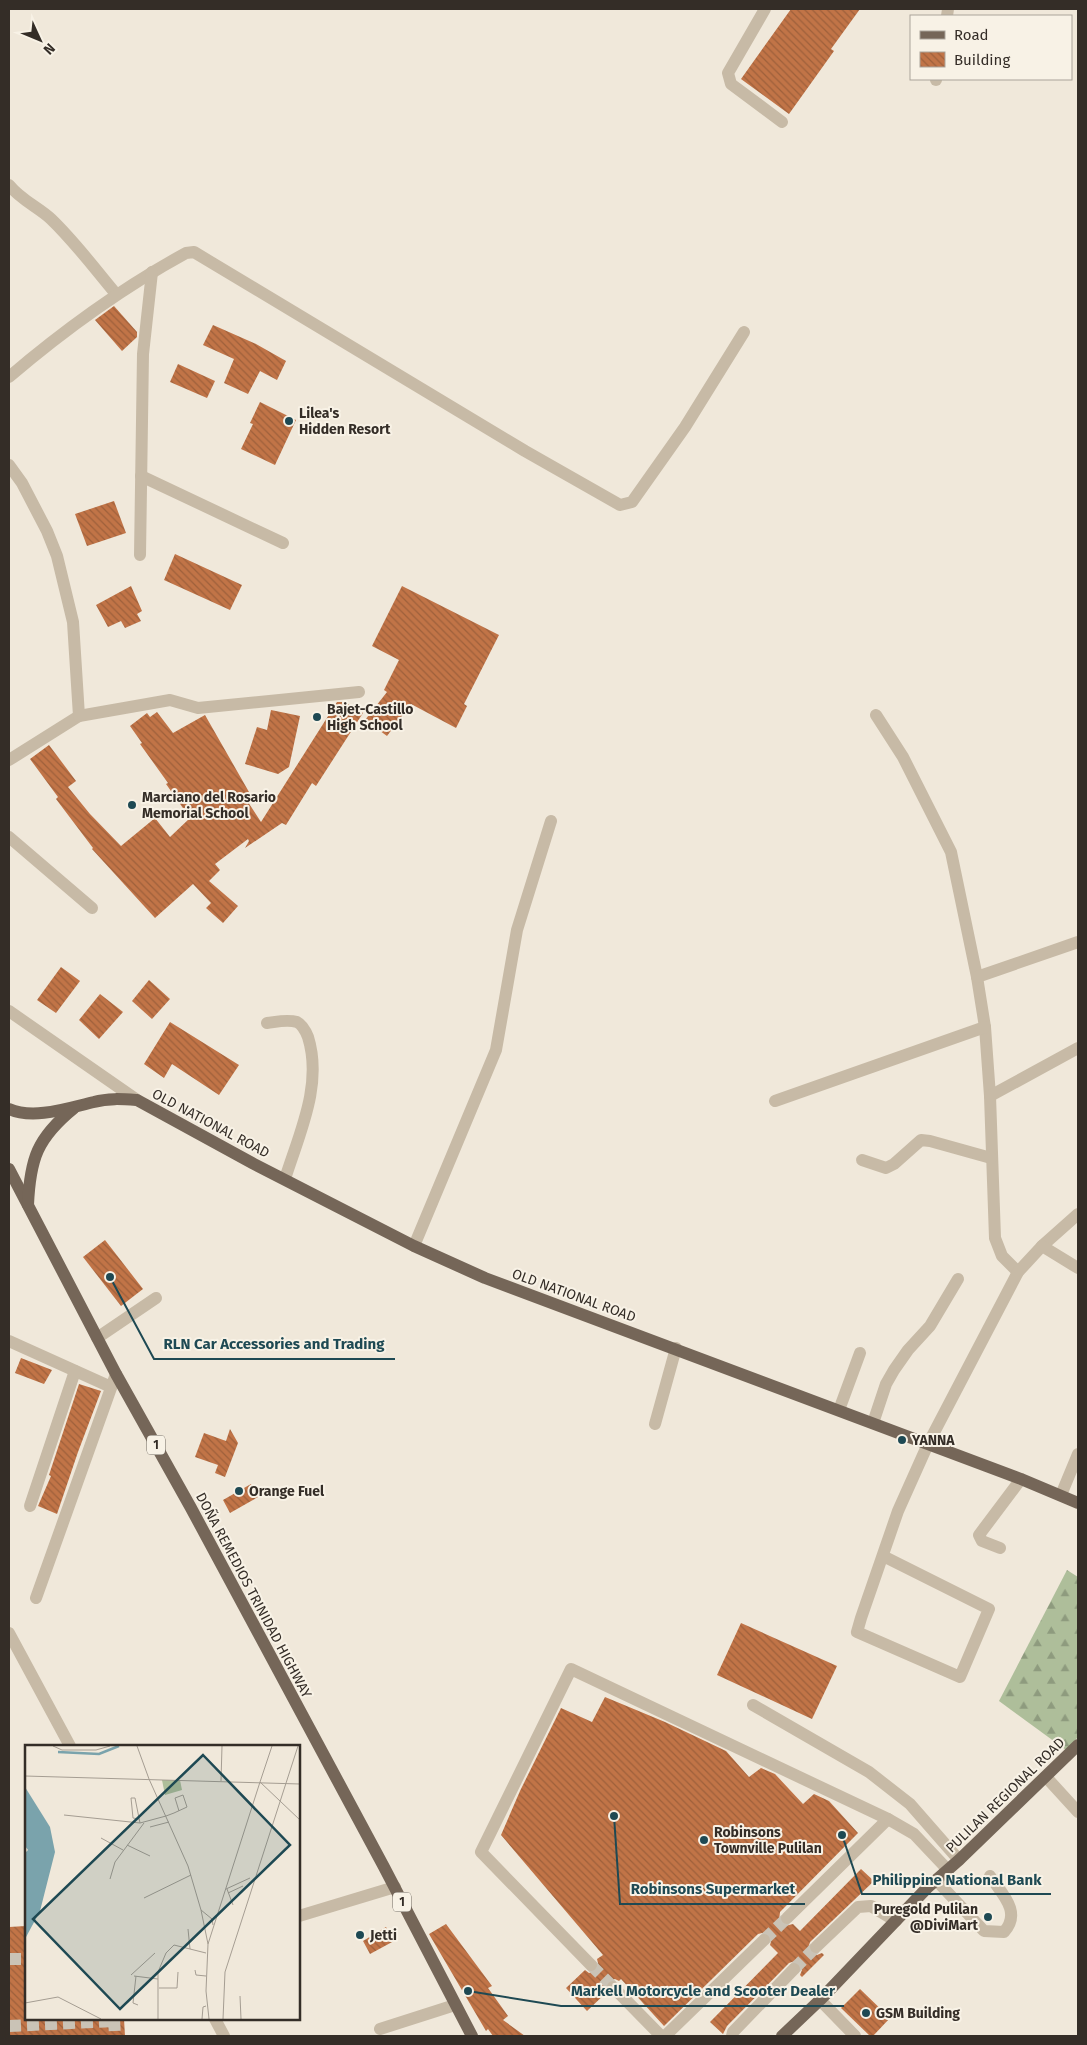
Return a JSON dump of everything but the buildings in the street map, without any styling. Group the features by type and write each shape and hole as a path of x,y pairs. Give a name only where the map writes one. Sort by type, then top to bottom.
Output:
{"main road":[{"name":"OLD NATIONAL ROAD","path":"9,1109 17,1112 35,1112 74,1108 117,1098 137,1100 414,1246 485,1278 1021,1478 1078,1503"},
{"name":"OLD NATIONAL ROAD","path":"28,1205 29,1183 34,1158 46,1134 74,1108"},
{"name":"DOÑA REMEDIOS TRINIDAD HIGHWAY","path":"9,1169 116,1374 191,1508 395,1887 472,2036"},
{"name":"PULILAN REGIONAL ROAD","path":"782,2036 820,2000 936,1880 1078,1745"}],"street":[{"path":"765,9 728,73 731,84 782,122"},
{"path":"9,185 18,196 50,218 116,294"},
{"path":"9,377 81,318 116,294 186,253 194,252 525,451 620,505 632,502 685,427 744,332"},
{"path":"140,555 143,354 152,272"},
{"path":"9,466 22,483 47,530 57,556 73,622 80,716"},
{"path":"141,476 282,543"},
{"path":"9,760 80,716 170,700 198,708 359,692"},
{"path":"876,715 903,757 951,852 978,977 985,1027 990,1096 995,1238 1002,1256 1018,1272"},
{"path":"414,1246 496,1050 517,930 551,821"},
{"path":"9,837 92,908"},
{"path":"978,977 1078,942"},
{"path":"9,1011 137,1100"},
{"path":"266,1023 287,1020 299,1023 306,1032 312,1050 313,1085 284,1179"},
{"path":"775,1101 985,1027"},
{"path":"990,1096 1078,1048"},
{"path":"862,1160 886,1168 894,1164 921,1140 992,1158"},
{"path":"883,1556 989,1609 960,1677 857,1632 898,1511 928,1444 1018,1272 1042,1246 1078,1214"},
{"path":"1042,1246 1077,1264"},
{"path":"873,1423 886,1384 894,1370 908,1350 930,1326 958,1279"},
{"path":"97,1338 156,1298"},
{"path":"9,1341 111,1387"},
{"path":"655,1424 676,1348"},
{"path":"839,1410 860,1353"},
{"path":"30,1506 75,1371"},
{"path":"36,1598 116,1374"},
{"path":"1061,1495 1078,1454"},
{"path":"1000,1548 982,1542 979,1535 1021,1478"},
{"path":"9,1633 69,1745"},
{"path":"591,1965 481,1852 571,1669 888,1819 914,1834 948,1870"},
{"path":"754,1705 870,1772 910,1804 959,1860"},
{"path":"1046,1777 1078,1812"},
{"path":"787,1918 888,1819"},
{"path":"936,1880 984,1932 1004,1932 1012,1924 1012,1914 1009,1904 990,1876"},
{"path":"300,1916 395,1887"},
{"path":"816,1947 858,1907 870,1906 896,1921"},
{"path":"613,1987 663,2036 764,1940"},
{"path":"732,2036 733,2032 794,1969"},
{"path":"820,2000 855,2036"},
{"path":"380,2029 455,2005"},
{"path":"216,2020 224,2036"}],"green space":[{"path":"1067,1570 1078,1577 1078,1737 1066,1750 999,1701"}],"tunnel":[{"path":"764,1940 787,1918"},
{"path":"794,1969 816,1947"},
{"path":"9,1959 25,1959"},
{"path":"591,1965 613,1987"},
{"path":"114,2020 115,2036"},
{"path":"9,2026 114,2021"}],"place":[{"name":"Lilea's Hidden Resort","path":"289,421"},
{"name":"Bajet-Castillo High School","path":"317,717"},
{"name":"Marciano del Rosario Memorial School","path":"132,805"},
{"name":"RLN Car Accessories and Trading","path":"110,1277"},
{"name":"YANNA","path":"902,1440"},
{"name":"Orange Fuel","path":"239,1491"},
{"name":"Robinsons Supermarket","path":"614,1816"},
{"name":"Philippine National Bank","path":"842,1835"},
{"name":"Robinsons Townville Pulilan","path":"704,1840"},
{"name":"Puregold Pulilan @DiviMart","path":"988,1917"},
{"name":"Jetti","path":"360,1935"},
{"name":"Markell Motorcycle and Scooter Dealer","path":"468,1991"},
{"name":"GSM Building","path":"866,2013"}]}
